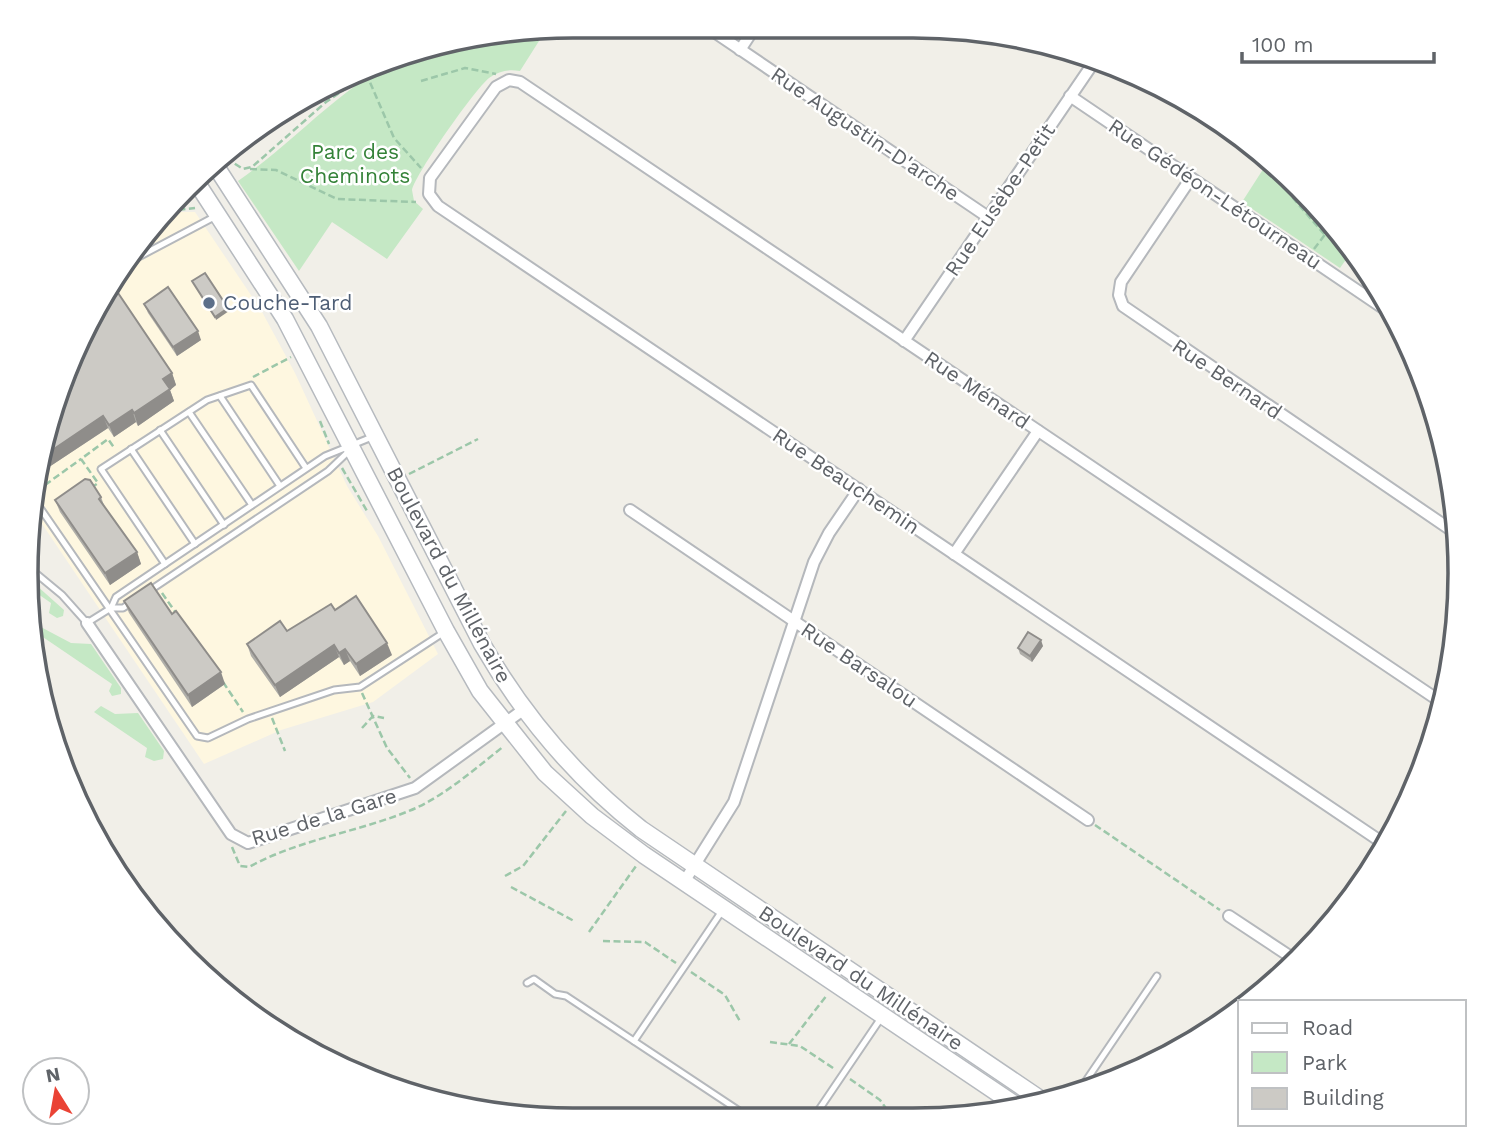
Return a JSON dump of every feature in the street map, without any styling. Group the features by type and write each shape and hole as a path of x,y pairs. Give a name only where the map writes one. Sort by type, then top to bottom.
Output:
{"street":[{"name":"Rue Augustin-D'arche","path":"723,38 988,217"},
{"path":"740,50 748,38"},
{"name":"Rue Eusèbe-Petit","path":"904,341 1089,69"},
{"name":"Rue Ménard","path":"509,80 520,82 548,100 1434,697"},
{"name":"Rue Beauchemin","path":"509,80 493,89 432,176 428,190 432,201 1378,839"},
{"name":"Rue Gédéon-Létourneau","path":"1070,96 1375,302"},
{"name":"Boulevard du Millénaire","path":"220,172 303,298 482,644 523,710 555,750 600,795 642,829 1022,1097"},
{"name":"Rue Bernard","path":"1191,178 1121,282 1119,295 1123,306 1446,526"},
{"name":"Boulevard du Millénaire","path":"201,189 285,319 446,631 480,691 503,723 574,801 684,882 883,1016 1021,1097"},
{"path":"954,554 1038,431"},
{"path":"684,882 734,802 818,554 859,489"},
{"name":"Rue Barsalou","path":"630,510 1088,820"},
{"name":"Rue de la Gare","path":"87,623 231,834 242,842 255,842 415,788 523,710"},
{"path":"1229,916 1288,955"}],"lane":[{"path":"145,254 218,215"},
{"path":"165,564 101,470 131,449 206,400 251,384 306,468"},
{"path":"220,396 280,486"},
{"path":"189,412 252,505"},
{"path":"160,430 224,525"},
{"path":"111,608 116,597 306,468 325,456 353,447 376,435"},
{"path":"145,593 328,471 353,447"},
{"path":"131,449 195,544"},
{"path":"42,511 197,736 208,738 248,719 334,690 360,687 446,631"},
{"path":"38,575 62,595 87,623 111,608 123,608 134,601"},
{"path":"635,1041 723,908"},
{"path":"1087,1079 1157,976"},
{"path":"527,983 534,979 555,994 566,996 735,1108"},
{"path":"820,1108 883,1016"}],"path":[{"path":"421,81 465,68 497,75"},
{"path":"369,79 394,138 421,168"},
{"path":"249,168 339,93"},
{"path":"233,161 240,168 276,170 337,199 416,202"},
{"path":"1292,195 1324,234 1308,257"},
{"path":"182,209 196,207"},
{"path":"399,480 478,439"},
{"path":"46,484 81,459"},
{"path":"157,586 179,619"},
{"path":"217,674 248,719"},
{"path":"360,687 387,748 415,788"},
{"path":"269,712 285,751"},
{"path":"373,716 384,718"},
{"path":"362,728 373,716"},
{"name":"Rue de la Gare","path":"238,864 249,867 305,842 410,810 446,791 504,746"},
{"path":"505,876 523,866 566,811"},
{"path":"1088,820 1229,916"},
{"path":"589,932 636,866"},
{"path":"511,887 574,921"},
{"path":"789,1044 827,995"}],"shaded area":[{"path":"179,212 195,212 261,310 295,373 347,486 378,536 438,654 373,702 281,730 204,764 41,523 57,435 79,369 110,306 129,276"}],"green space":[{"name":"Parc des Cheminots","path":"540,40 520,71 504,71 489,78 447,132 412,190 414,201 423,209 387,259 332,222 299,271 238,181 352,88 369,79 435,57 504,43"},
{"path":"1263,169 1316,221 1346,259 1340,268 1242,202"},
{"path":"39,588 64,610 63,616 57,618 49,613 51,603 39,595"},
{"path":"42,627 71,643 91,644 121,688 121,694 112,696 109,691 112,684 42,637"},
{"path":"101,706 115,714 138,713 164,751 163,759 154,761 145,757 147,748 94,712"}],"building":[{"path":"205,273 228,308 215,317 192,281"},
{"path":"168,287 198,331 173,347 144,304"},
{"path":"118,293 172,373 163,379 170,389 134,413 132,410 109,425 103,416 54,449 79,369"},
{"path":"85,479 90,480 101,497 99,499 137,552 105,573 55,500"},
{"path":"151,583 172,614 176,611 221,672 188,695 124,601"},
{"path":"356,596 387,643 356,664 345,649 339,653 334,645 275,685 247,644 280,621 287,631 331,604 335,610"},
{"path":"1028,632 1041,640 1030,656 1018,648"}],"place":[{"name":"Couche-Tard","path":"209,303"}]}
